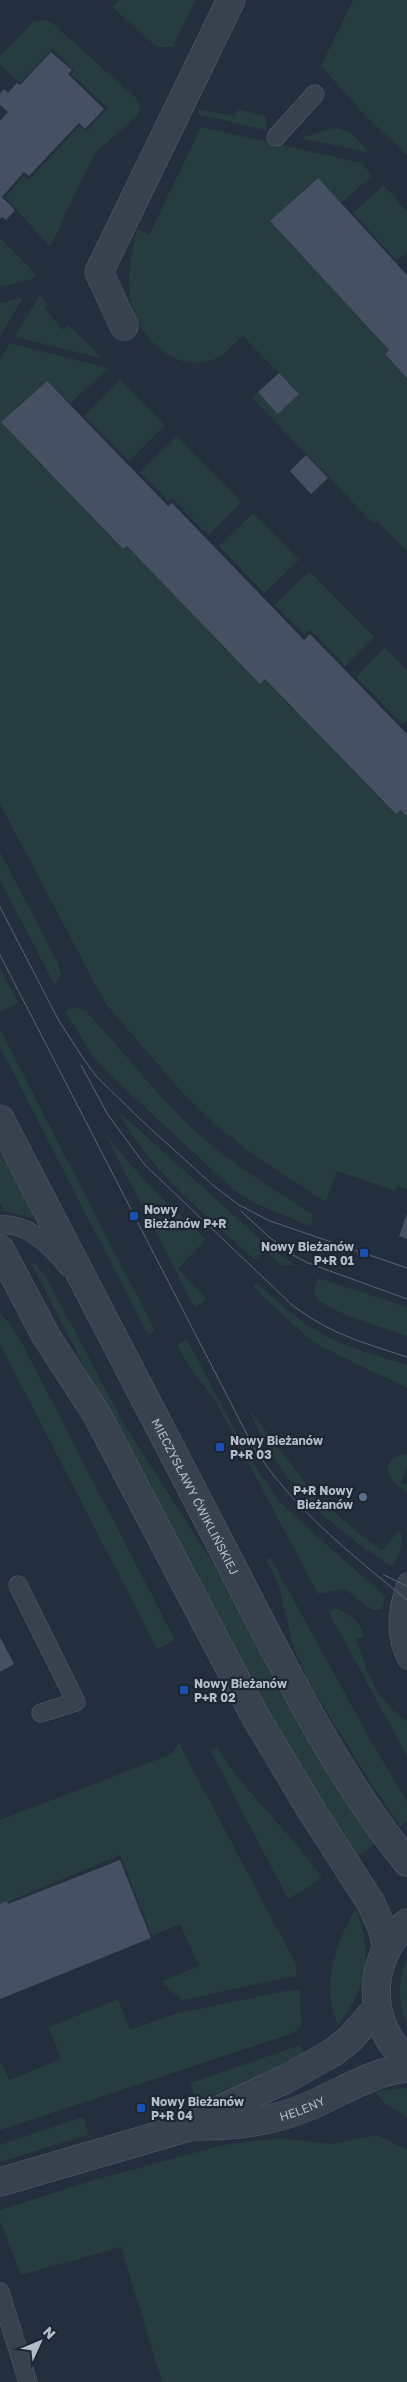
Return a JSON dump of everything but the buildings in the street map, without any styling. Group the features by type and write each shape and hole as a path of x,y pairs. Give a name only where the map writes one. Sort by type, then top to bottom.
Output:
{"street":[{"path":"124,326 99,272 231,0"},
{"name":"MIECZYSŁAWY ĆWIKLIŃSKIEJ","path":"0,1120 267,1633 314,1718 380,1827 407,1862"},
{"path":"0,1248 46,1336 97,1415 256,1716 313,1813 371,1903 382,1928 387,1948"},
{"path":"407,1923 395,1935 387,1948 377,1977 377,2008 391,2041 407,2059"},
{"name":"HELENY","path":"0,2182 192,2126 223,2108 286,2079 332,2053 352,2038 377,2008"},
{"name":"HELENY","path":"192,2126 228,2126 297,2110 369,2077 407,2068"}],"lane":[{"path":"276,137 315,94"},
{"path":"0,1225 10,1224 38,1238 60,1257 91,1294"},
{"path":"0,1284 25,1296"},
{"path":"407,1582 398,1609 398,1616 400,1643 407,1660"},
{"path":"18,1585 76,1702 41,1714"},
{"path":"0,2292 28,2382"}],"green space":[{"path":"119,0 196,0 173,47 157,47 112,7"},
{"path":"353,0 407,0 407,155 362,112 321,66"},
{"path":"43,20 51,22 137,99 140,107 138,115 95,153 50,247 5,197 23,176 29,180 79,126 86,132 108,108 71,74 74,70 52,49 20,83 0,65 0,56 33,22"},
{"path":"199,109 234,116 238,109 266,116 266,130 197,114"},
{"path":"201,127 362,163 372,176 341,203 317,178 270,221 389,350 385,354 407,378 407,551 378,521 374,524 252,398 258,392 278,414 299,394 243,336 220,356 205,362 190,363 176,359 162,351 150,340 141,327 130,298 129,281 137,230 149,235"},
{"path":"333,128 349,133 370,153 301,138"},
{"path":"384,185 407,211 407,252 397,261 353,213"},
{"path":"0,238 37,275 33,279 0,287"},
{"path":"40,295 48,305 45,309 63,330 68,325 102,358 14,337"},
{"path":"23,297 0,337 0,303"},
{"path":"10,343 109,368 69,404 46,381 1,422 123,549 127,546 261,683 265,679 396,814 401,810 407,817 407,1189 397,1186 395,1191 337,1171 326,1202 258,1158 217,1126 180,1090 105,1003 0,804 0,360"},
{"path":"120,379 165,425 129,461 84,416"},
{"path":"177,436 241,502 208,535 172,498 168,501 140,472"},
{"path":"253,513 299,560 264,593 219,546"},
{"path":"309,571 374,637 345,666 310,630 304,635 275,605"},
{"path":"385,648 407,670 407,720 403,725 356,677"},
{"path":"0,852 57,961 61,976 54,984 0,880"},
{"path":"0,969 18,1002 0,1013"},
{"path":"75,1007 86,1011 194,1131 244,1169 314,1215 310,1226 254,1203 233,1189 109,1074 92,1055 65,1011"},
{"path":"0,1029 155,1331 148,1335 0,1047"},
{"path":"117,1110 270,1248 295,1265 282,1266 265,1250 255,1260 162,1172 145,1153"},
{"path":"105,1133 153,1189 206,1239 178,1269 205,1297 205,1301 194,1307"},
{"path":"0,1153 35,1213 32,1218 4,1211 0,1203"},
{"path":"31,1263 35,1263 45,1275 124,1424 211,1560 378,1842 354,1858 284,1745 158,1510"},
{"path":"318,1278 407,1307 407,1336 344,1314 322,1302 316,1297 315,1292"},
{"path":"257,1283 297,1318 324,1335 354,1348 407,1365 407,1388 320,1346 308,1338 253,1287"},
{"path":"0,1313 23,1345 175,1640 157,1649 0,1344"},
{"path":"187,1339 250,1459 279,1501 385,1596 382,1610 372,1610 345,1589 318,1594 216,1402 188,1365 177,1345"},
{"path":"248,1408 306,1484 345,1522 382,1551 399,1530 402,1543 394,1567 364,1548 336,1526 297,1488 275,1459"},
{"path":"405,1453 407,1455 407,1466 401,1483 407,1485 407,1493 395,1483 388,1472 390,1462"},
{"path":"270,1557 375,1748 407,1802 407,1822 400,1826 370,1782 309,1683 294,1648 278,1583 266,1560"},
{"path":"338,1609 358,1623 363,1631 364,1637 356,1639 374,1685 388,1705 407,1721 407,1756 328,1611"},
{"path":"179,1743 296,1964 296,1976 182,2000 161,1982 199,1966 180,1924 152,1936 120,1855 0,1905 0,1820 172,1754"},
{"path":"217,1747 241,1781 296,1844 322,1878 288,1899 210,1750"},
{"path":"356,1908 364,1941 365,1970 356,1997 338,2025 330,1995 333,1965 342,1936"},
{"path":"407,1959 407,2024 400,2000 400,1983"},
{"path":"291,1990 300,1990 301,2027 293,2033 0,2130 0,2060 9,2080 61,2059 49,2027 118,1999 130,2030 174,2014"},
{"path":"300,2045 304,2052 285,2064 197,2102 190,2083"},
{"path":"407,2088 407,2117 384,2103 374,2091"},
{"path":"83,2117 88,2135 0,2162 0,2145"},
{"path":"377,2135 407,2150 407,2382 162,2382 121,2247 21,2275 0,2221 0,2210 98,2179 223,2145 279,2138 331,2144"}],"tram line":[{"path":"0,907 59,1021 96,1076 141,1120 214,1186 239,1205 270,1221 407,1268"},
{"path":"0,955 253,1446 269,1469 304,1510 344,1547 407,1600"},
{"path":"81,1065 108,1115 145,1165 291,1304 319,1323 346,1336 407,1357"},
{"path":"241,1211 291,1254 308,1263 407,1299"},
{"path":"384,1575 407,1586"}],"place":[{"name":"Nowy Bieżanów P+R","path":"134,1216"},
{"name":"Nowy Bieżanów P+R 01","path":"364,1253"},
{"name":"Nowy Bieżanów P+R 03","path":"220,1447"},
{"name":"P+R Nowy Bieżanów","path":"363,1497"},
{"name":"Nowy Bieżanów P+R 02","path":"184,1690"},
{"name":"Nowy Bieżanów P+R 04","path":"141,2108"}]}
